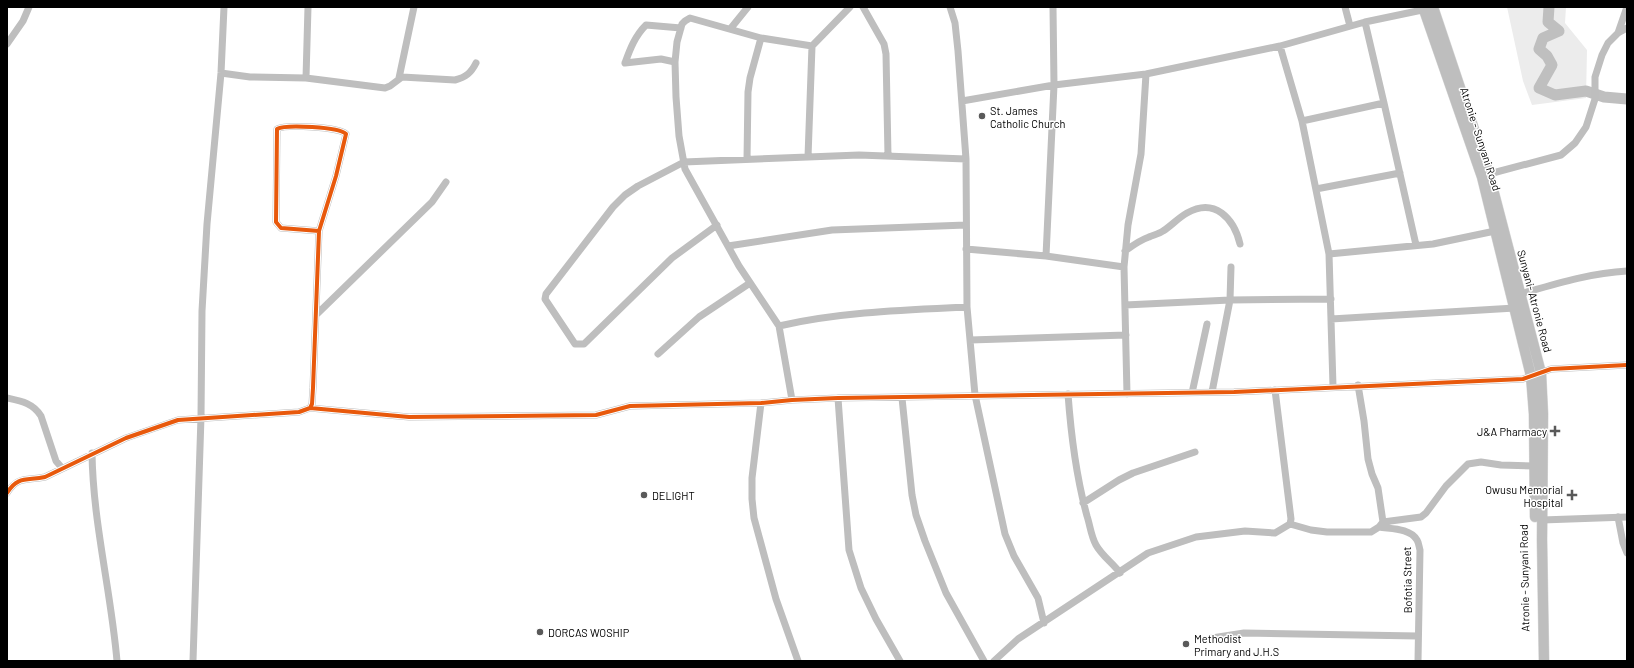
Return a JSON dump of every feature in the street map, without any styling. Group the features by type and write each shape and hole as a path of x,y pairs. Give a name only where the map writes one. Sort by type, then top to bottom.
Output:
{"highway":[{"name":"Sunyani- Atronie Road","path":"1428,8 1489,174 1541,373 1543,414 1542,520 1544,661"},
{"name":"Atronie - Sunyani Road","path":"1428,8 1482,177 1531,376 1534,414 1538,661"}],"street":[{"path":"7,44 23,21 29,7"},
{"path":"193,661 201,417 203,295 207,224 221,73 224,7"},
{"path":"306,78 308,7"},
{"path":"399,78 414,7"},
{"path":"731,28 748,7"},
{"path":"863,7 884,44 886,54 888,156"},
{"path":"950,7 955,23 958,51 966,159 967,307 975,396 1005,534 1014,556 1038,598 1044,623"},
{"path":"1046,256 1054,85 1053,7"},
{"path":"1345,7 1350,26"},
{"path":"962,101 1054,85 1146,74 1280,46 1365,22 1428,8"},
{"path":"1618,33 1627,8"},
{"path":"808,157 812,46 845,9"},
{"path":"792,400 779,326 750,283 686,172 679,136 675,62 677,42 681,28 685,21 694,18 762,38 812,46"},
{"path":"1365,22 1416,245"},
{"path":"675,62 661,59 625,63 640,30 646,25 681,28"},
{"path":"1489,174 1561,155 1575,143 1586,128 1595,99 1595,77 1602,55 1608,43 1618,33 1627,28"},
{"path":"747,159 748,92 750,78 762,38"},
{"path":"1280,46 1302,121 1329,254 1334,386"},
{"path":"221,73 250,77 306,78 385,88 402,77 455,80 463,78 472,71 476,63"},
{"path":"1127,394 1124,251 1140,154 1146,74"},
{"path":"1302,121 1384,103"},
{"path":"310,408 312,404 319,231 336,176 346,134 340,130 327,128 280,127 277,129 276,222 282,228 319,231"},
{"path":"716,225 672,258 584,344 575,344 545,299 546,294 613,207 638,186 684,162 859,155 966,159"},
{"path":"1316,189 1400,173"},
{"path":"316,315 432,202 446,182"},
{"path":"1124,251 1147,238 1162,232 1188,212 1200,208 1211,207 1229,219 1237,231 1240,244"},
{"path":"728,246 832,230 966,225"},
{"path":"1329,254 1433,244 1495,231"},
{"path":"966,249 1046,256 1124,267"},
{"path":"1212,392 1230,300 1231,267"},
{"path":"1520,294 1569,280 1607,272 1627,271"},
{"path":"658,354 699,318 750,283"},
{"path":"1125,305 1230,300 1331,299"},
{"path":"779,326 803,321 843,316 909,310 967,307"},
{"path":"1331,318 1515,308"},
{"path":"1192,393 1207,324"},
{"path":"970,340 1126,335"},
{"path":"7,493 20,479 37,479 92,453 154,427 178,420 201,417 299,412 310,408 409,417 596,414 630,406 761,403 838,398 1192,393 1523,379 1551,369 1627,365"},
{"path":"1358,385 1368,459 1378,488 1381,524"},
{"path":"1275,390 1291,519 1290,524"},
{"path":"1068,394 1071,432 1078,483 1083,503 1096,545 1120,573"},
{"path":"7,398 30,404 38,411 56,461 62,468"},
{"path":"838,398 849,550 861,588 876,619 900,661"},
{"path":"902,398 912,496 916,515 946,593 984,661"},
{"path":"761,403 752,478 754,518 768,572 798,661"},
{"path":"1083,503 1119,480 1133,473 1195,452"},
{"path":"92,453 94,499 115,637 117,661"},
{"path":"994,661 1018,639 1120,573 1137,560 1148,554 1196,536 1245,531 1275,533 1290,524 1311,530 1335,533 1371,532 1381,524 1421,517 1426,513 1446,486 1468,464 1481,462 1501,465 1535,466"},
{"path":"1618,517 1622,543 1627,553"},
{"path":"1542,520 1627,517"},
{"name":"Bofotia Street","path":"1381,524 1400,529 1412,536 1417,540 1420,550 1418,661"},
{"path":"1212,638 1244,633 1418,636"}],"shaded area":[{"path":"1507,7 1566,7 1565,23 1587,50 1586,98 1532,105 1523,81"}],"waterway":[{"path":"1549,7 1548,22 1559,31 1543,38 1539,49 1547,56 1552,65 1539,88 1555,95 1586,91 1604,97 1627,99"}],"cycle path":[{"path":"7,493 11,487 19,481 45,477 126,438 178,420 299,412 310,408 312,404 313,388 319,231 336,176 346,134 323,128 282,127 277,129 276,222 281,228 319,231"},
{"path":"310,408 409,417 596,415 630,406 761,403 838,398 1234,392 1523,379 1551,369 1627,365"}],"place":[{"name":"St. James Catholic Church","path":"982,116"},
{"name":"J&A Pharmacy","path":"1555,431"},
{"name":"DELIGHT","path":"644,495"},
{"name":"Owusu Memorial Hospital","path":"1572,495"},
{"name":"DORCAS WOSHIP","path":"540,632"},
{"name":"Methodist Primary and J.H.S","path":"1186,644"}]}
